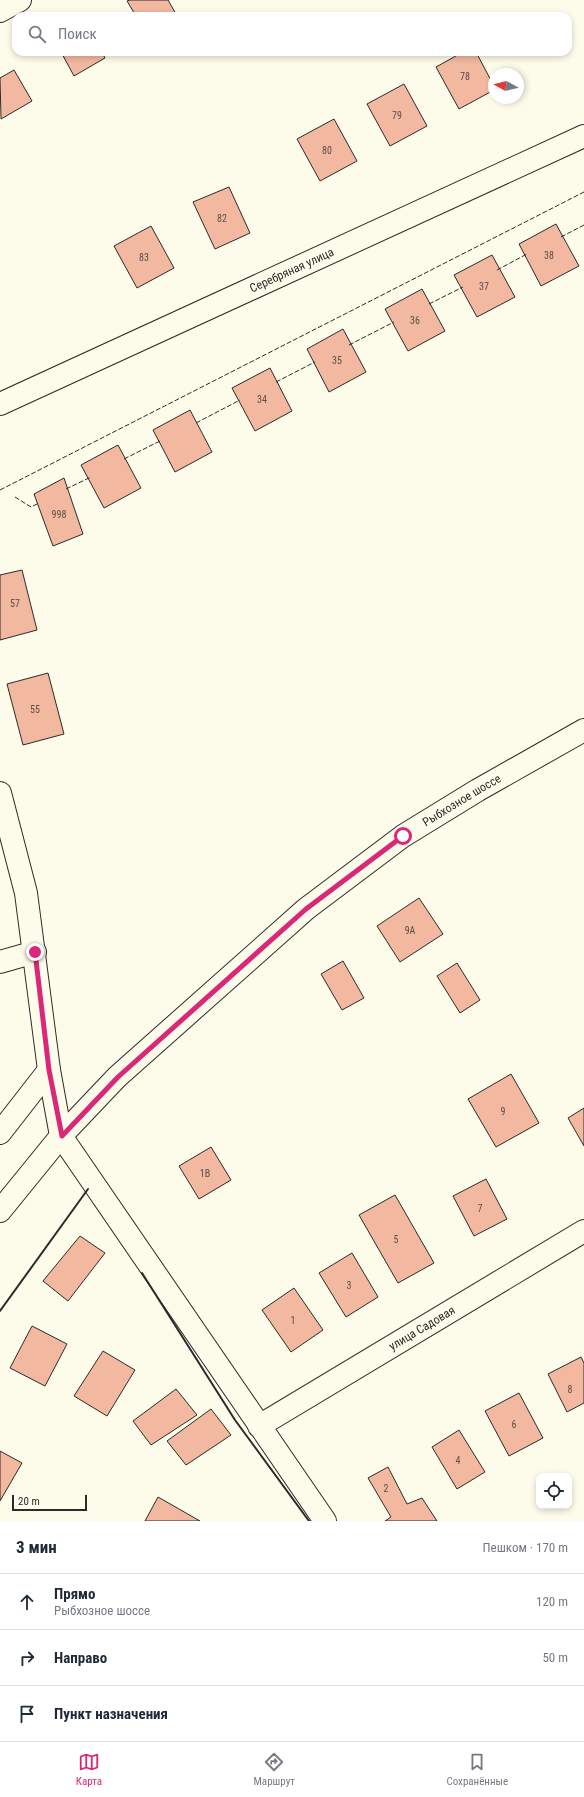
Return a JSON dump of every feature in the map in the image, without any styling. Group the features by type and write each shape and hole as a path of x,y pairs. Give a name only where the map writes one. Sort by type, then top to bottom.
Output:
{"street":[{"path":"0,11 20,0"},
{"name":"Серебряная улица","path":"0,404 584,136"},
{"name":"Рыбхозное шоссе","path":"0,1211 62,1136 118,1077 306,909 403,836 478,790 584,730"},
{"path":"0,793 26,893 35,952 49,1070 62,1136 325,1521"},
{"path":"0,962 35,952"},
{"path":"1,1130 49,1070"},
{"name":"улица Садовая","path":"259,1426 584,1230"}],"building":[{"path":"168,0 175,12 134,12 127,1"},
{"path":"63,56 104,56 105,58 74,76"},
{"path":"456,56 478,56 488,75 488,93 459,109 436,67"},
{"path":"14,70 32,101 1,119 0,78"},
{"path":"404,84 427,126 390,146 367,104"},
{"path":"334,119 357,161 320,181 297,139"},
{"path":"229,187 250,233 215,249 193,202"},
{"path":"556,224 579,266 541,286 519,244"},
{"path":"151,226 174,268 137,288 114,246"},
{"path":"492,255 515,297 477,317 454,275"},
{"path":"422,289 445,331 408,351 385,309"},
{"path":"343,329 366,372 329,392 307,349"},
{"path":"270,368 292,411 255,431 232,388"},
{"path":"190,410 212,452 175,472 153,430"},
{"path":"118,445 141,488 104,508 81,465"},
{"path":"64,478 83,534 53,546 34,494"},
{"path":"22,570 37,630 0,640 0,575"},
{"path":"48,673 64,734 23,745 7,684"},
{"path":"419,898 443,934 400,962 377,926"},
{"path":"343,961 364,998 342,1010 321,974"},
{"path":"457,963 480,1000 460,1013 437,976"},
{"path":"511,1074 539,1123 496,1147 468,1099"},
{"path":"584,1108 584,1146 568,1118"},
{"path":"211,1147 231,1180 199,1199 179,1166"},
{"path":"486,1179 507,1219 474,1236 453,1196"},
{"path":"395,1195 434,1263 398,1283 359,1215"},
{"path":"80,1236 105,1253 68,1301 43,1281"},
{"path":"352,1253 378,1297 346,1317 319,1273"},
{"path":"294,1288 323,1330 291,1352 262,1310"},
{"path":"32,1326 67,1344 45,1386 10,1368"},
{"path":"103,1351 135,1370 107,1416 74,1396"},
{"path":"581,1357 584,1363 584,1403 567,1412 548,1374"},
{"path":"176,1389 197,1415 151,1445 133,1421"},
{"path":"519,1393 543,1438 509,1456 485,1411"},
{"path":"211,1409 231,1435 186,1465 167,1441"},
{"path":"459,1430 485,1472 457,1489 432,1447"},
{"path":"0,1451 22,1463 0,1501"},
{"path":"388,1467 407,1504 422,1498 437,1521 385,1521 391,1517 368,1478"},
{"path":"158,1497 200,1521 145,1521"}],"fence":[{"path":"0,490 584,192"},
{"path":"561,237 584,225"},
{"path":"497,270 527,254"},
{"path":"429,304 463,287"},
{"path":"349,345 394,322"},
{"path":"276,382 315,362"},
{"path":"196,423 240,400"},
{"path":"124,459 160,441"},
{"path":"66,489 91,477"},
{"path":"15,497 31,507 39,503"}],"wall":[{"path":"0,1311 88,1189"},
{"path":"142,1273 235,1420 309,1521"}],"route":[{"path":"35,952 49,1070 62,1136 118,1077 306,909 403,836"}]}
